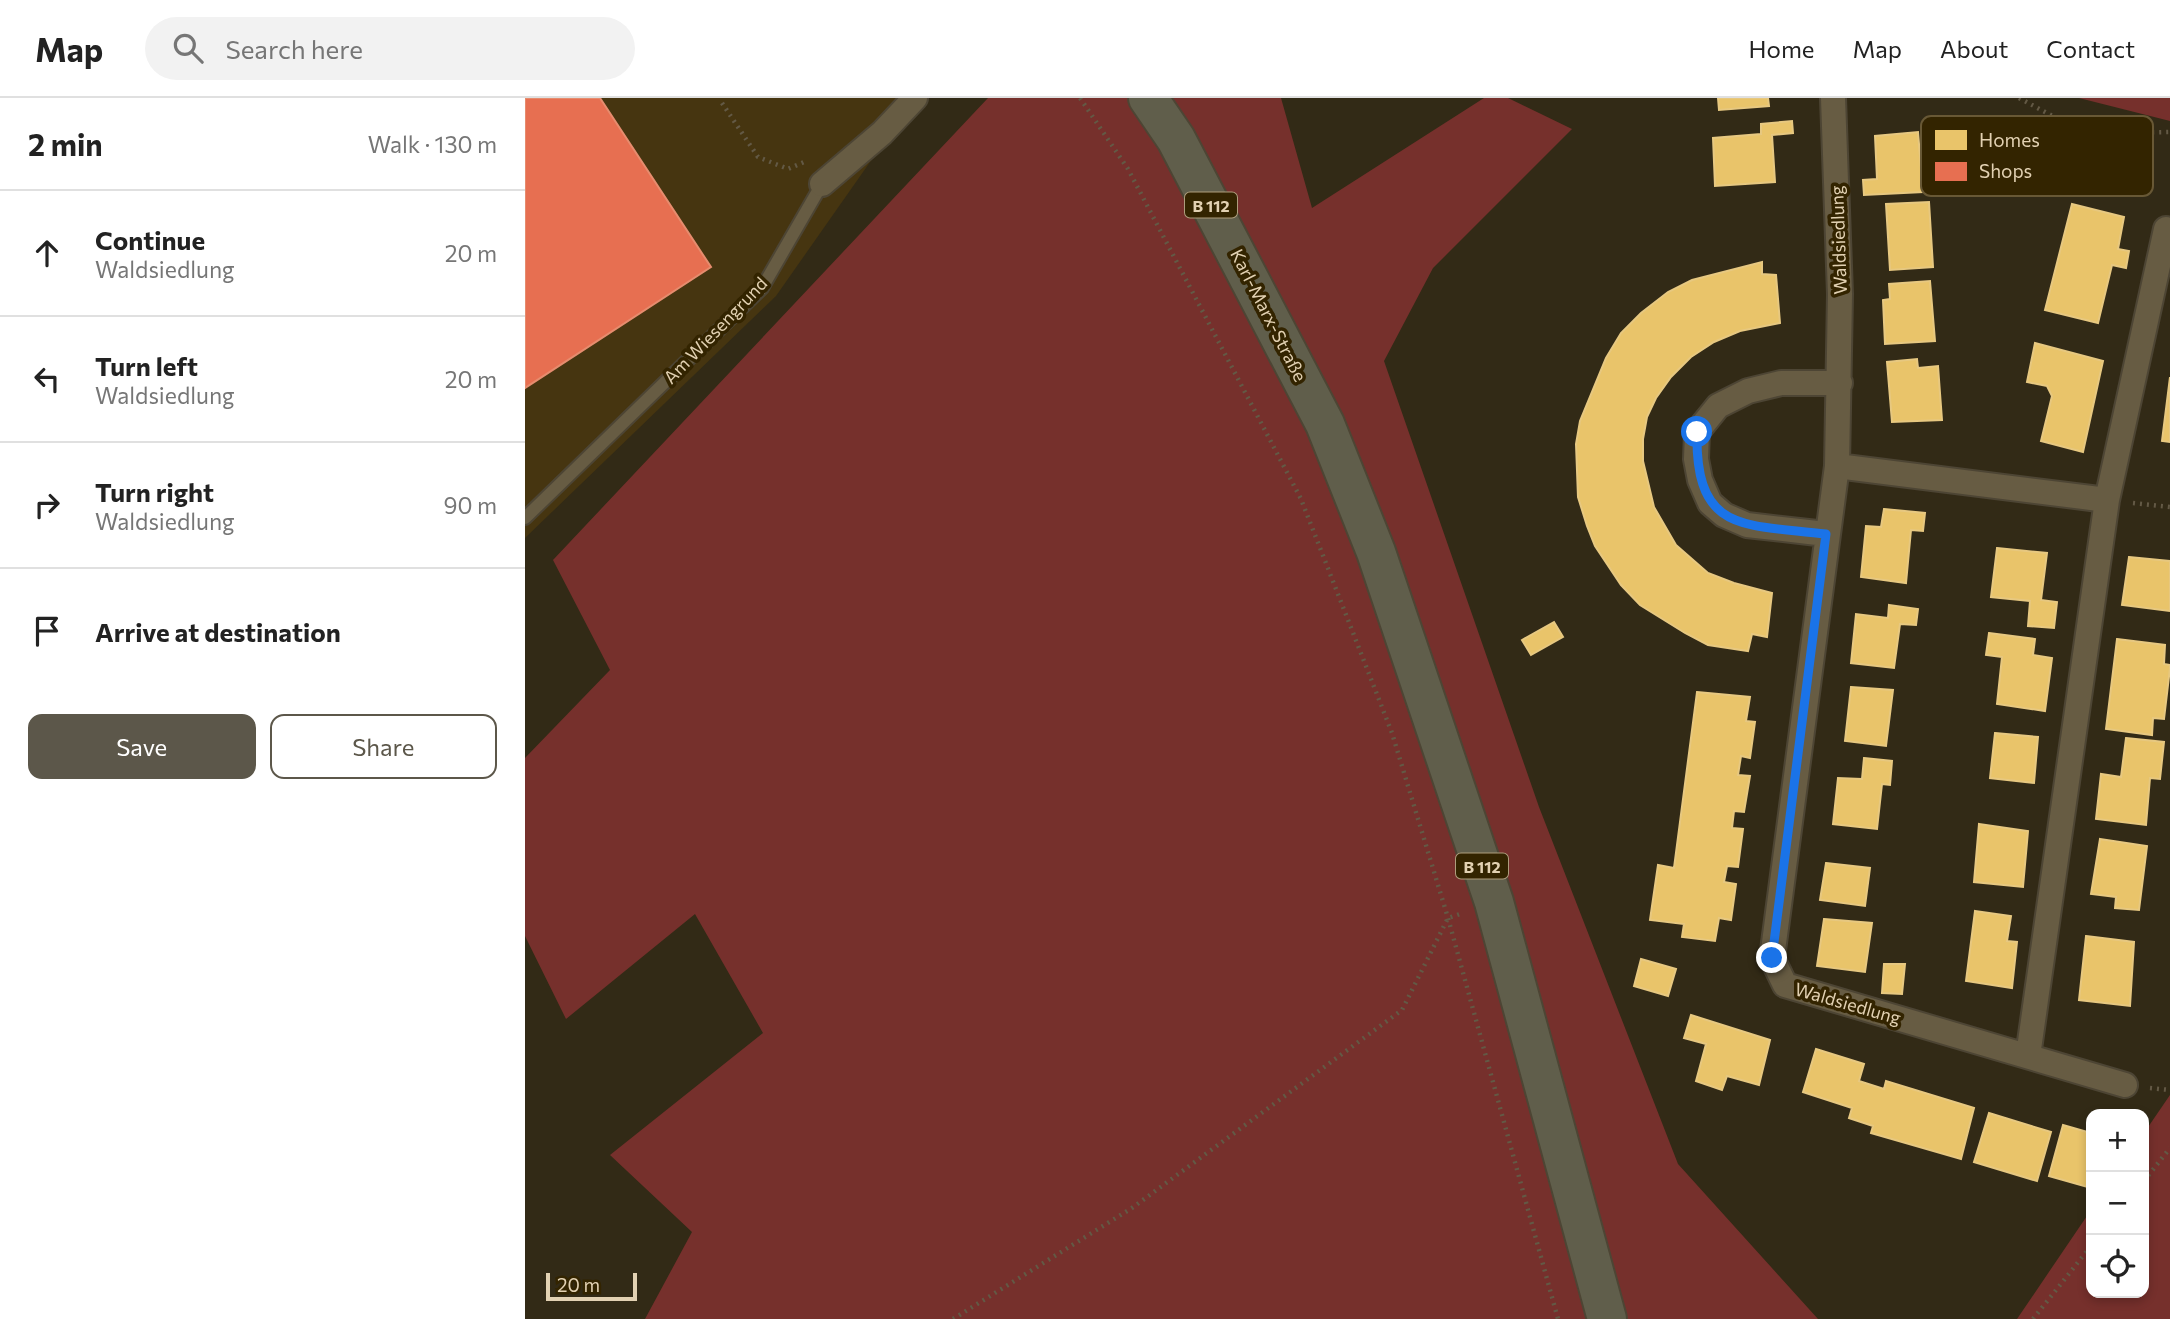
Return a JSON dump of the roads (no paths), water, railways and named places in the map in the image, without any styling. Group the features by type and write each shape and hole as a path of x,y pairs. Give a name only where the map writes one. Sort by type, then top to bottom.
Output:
{"main road":[{"name":"Karl-Marx-Straße","path":"1148,98 1176,139 1325,424 1376,552 1494,902 1608,1319"}],"street":[{"name":"Am Wiesengrund","path":"822,184 882,133 915,98"},
{"name":"Waldsiedlung","path":"1833,98 1840,294 1837,466 1772,958 1785,985 2125,1085"},
{"path":"2028,1056 2107,500 2166,229"},
{"path":"1826,534 1747,525 1724,516 1710,503 1700,480 1696,458 1697,432 1718,406 1748,391 1781,383 1840,383"},
{"path":"1837,466 2107,500"}],"lane":[{"name":"Am Wiesengrund","path":"525,518 762,288 822,184"}]}
